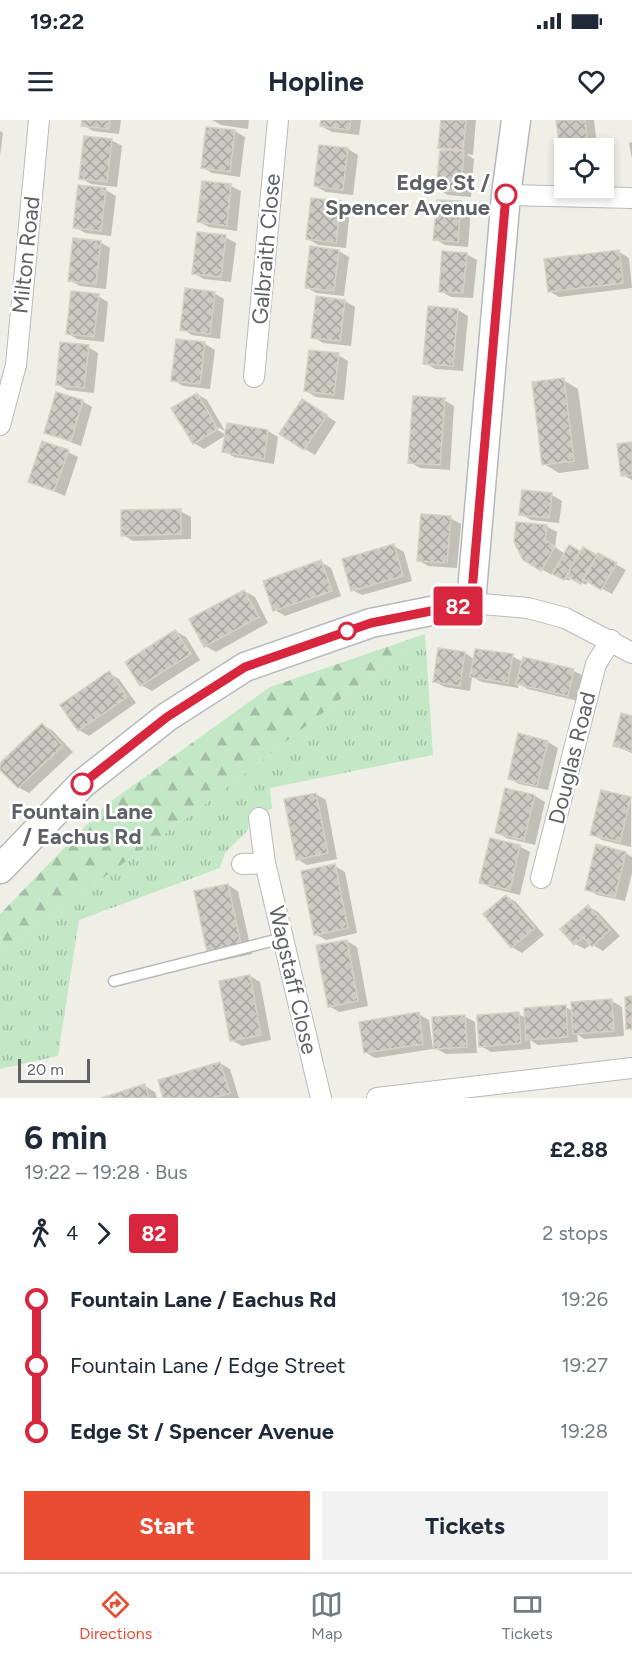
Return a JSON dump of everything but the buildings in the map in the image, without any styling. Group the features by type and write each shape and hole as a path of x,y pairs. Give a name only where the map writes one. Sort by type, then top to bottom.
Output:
{"street":[{"name":"Milton Road","path":"0,425 16,365 39,120"},
{"name":"Galbraith Close","path":"254,377 278,120"},
{"path":"471,603 506,195 516,120"},
{"path":"506,195 632,198"},
{"path":"2,864 82,784 167,717 245,667 371,623 471,603 528,608 565,618 632,653"},
{"name":"Douglas Road","path":"541,878 596,664 611,640"},
{"name":"Wagstaff Close","path":"258,818 266,863 321,1098"},
{"path":"242,864 266,863"},
{"path":"377,1098 632,1068"}],"lane":[{"path":"114,981 283,938"}],"green space":[{"path":"425,634 433,755 270,788 272,809 248,814 248,830 225,853 220,868 79,920 58,1056 0,1069 0,952 200,808"},
{"path":"425,634 200,808 0,952 0,914 107,804 270,687"}],"bus line":[{"name":"82","path":"82,784 167,717 245,667 371,623 471,603 506,195"}],"place":[{"name":"Edge St / Spencer Avenue","path":"506,195"},
{"name":"Fountain Lane / Eachus Rd","path":"82,784"}]}
